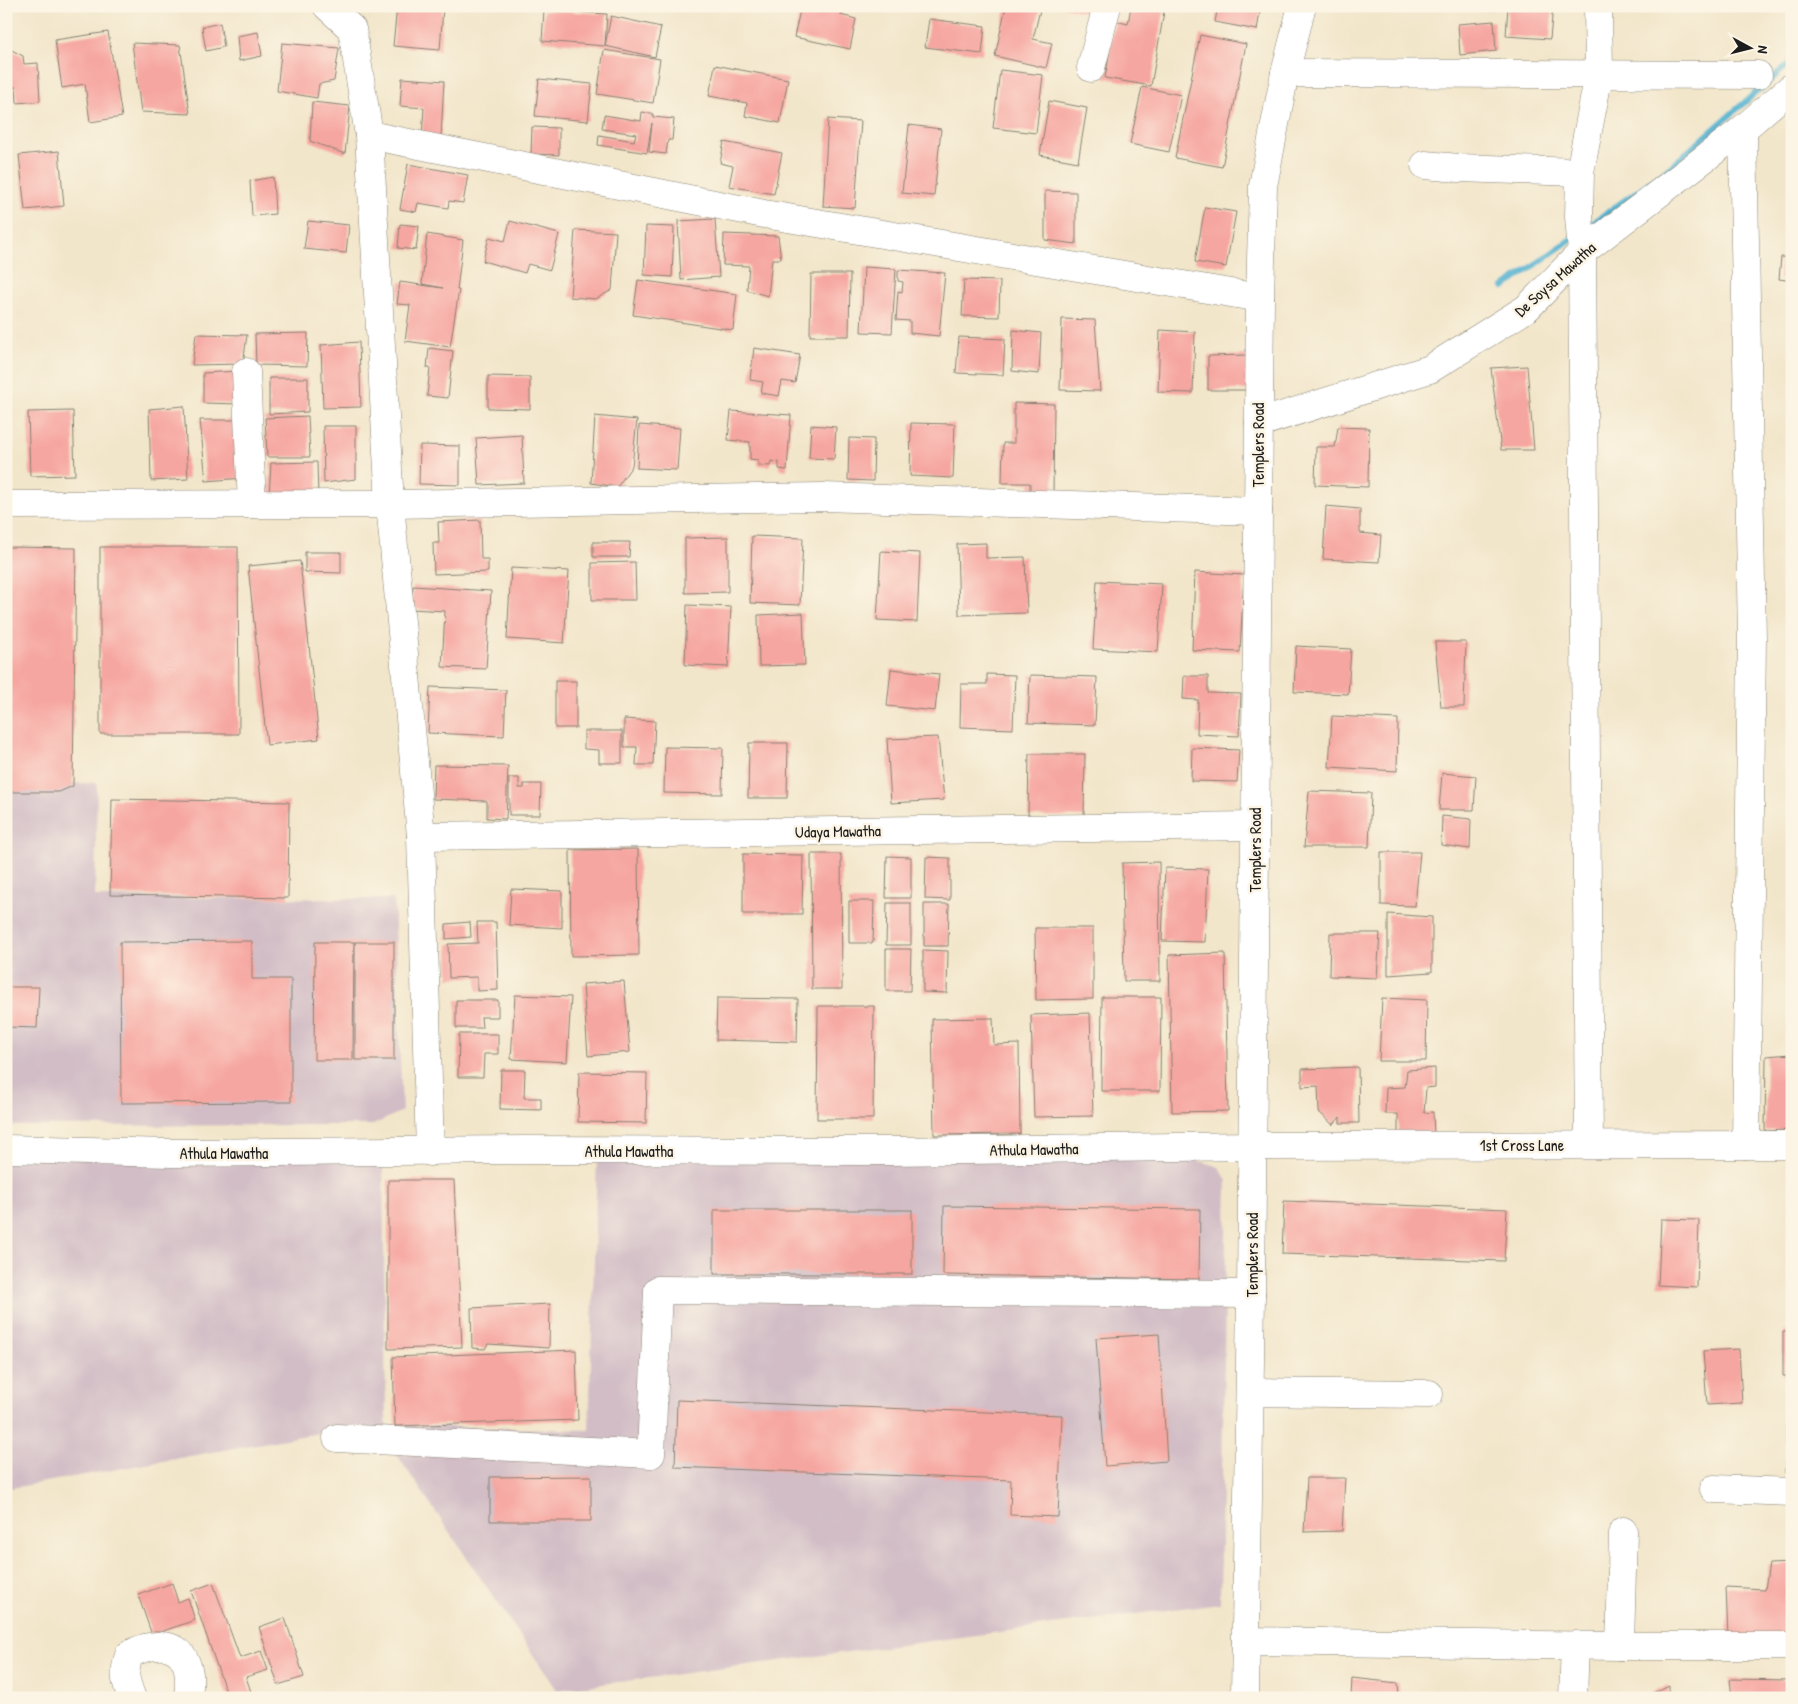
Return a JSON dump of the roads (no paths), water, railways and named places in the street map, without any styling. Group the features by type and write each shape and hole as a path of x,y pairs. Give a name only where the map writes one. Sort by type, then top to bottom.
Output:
{"street":[{"path":"327,6 352,29 368,134 390,504 421,836 430,1152"},
{"path":"1091,68 1106,6"},
{"name":"Templers Road","path":"1245,1698 1252,1294 1258,423 1263,186 1285,73 1302,6"},
{"path":"1589,1145 1580,172 1599,74 1598,6"},
{"path":"1285,73 1758,75"},
{"name":"De Soysa Mawatha","path":"1258,423 1430,369 1527,308 1580,236 1743,129 1792,87"},
{"path":"1743,129 1752,640 1746,1145"},
{"path":"368,134 764,214 1260,298"},
{"path":"1425,165 1580,172"},
{"path":"246,372 252,504"},
{"path":"6,505 390,504 824,497 1258,510"},
{"name":"Udaya Mawatha","path":"421,836 1255,826"},
{"name":"1st Cross Lane","path":"1252,1146 1792,1145"},
{"name":"Athula Mawatha","path":"6,1149 171,1153 523,1150 890,1151 1252,1146"},
{"path":"337,1438 651,1454 658,1290 1252,1294"},
{"path":"1250,1392 1429,1394"},
{"path":"1714,1489 1792,1492"},
{"path":"1620,1646 1623,1531"},
{"path":"1246,1641 1620,1646 1792,1646"},
{"path":"1573,1698 1575,1645"},
{"path":"132,1698 125,1680 124,1670 129,1655 141,1648 162,1646 176,1649 186,1662 190,1679 188,1698"}],"waterway":[{"path":"1586,228 1668,169 1792,61"},
{"path":"1504,287 1574,237"}]}
